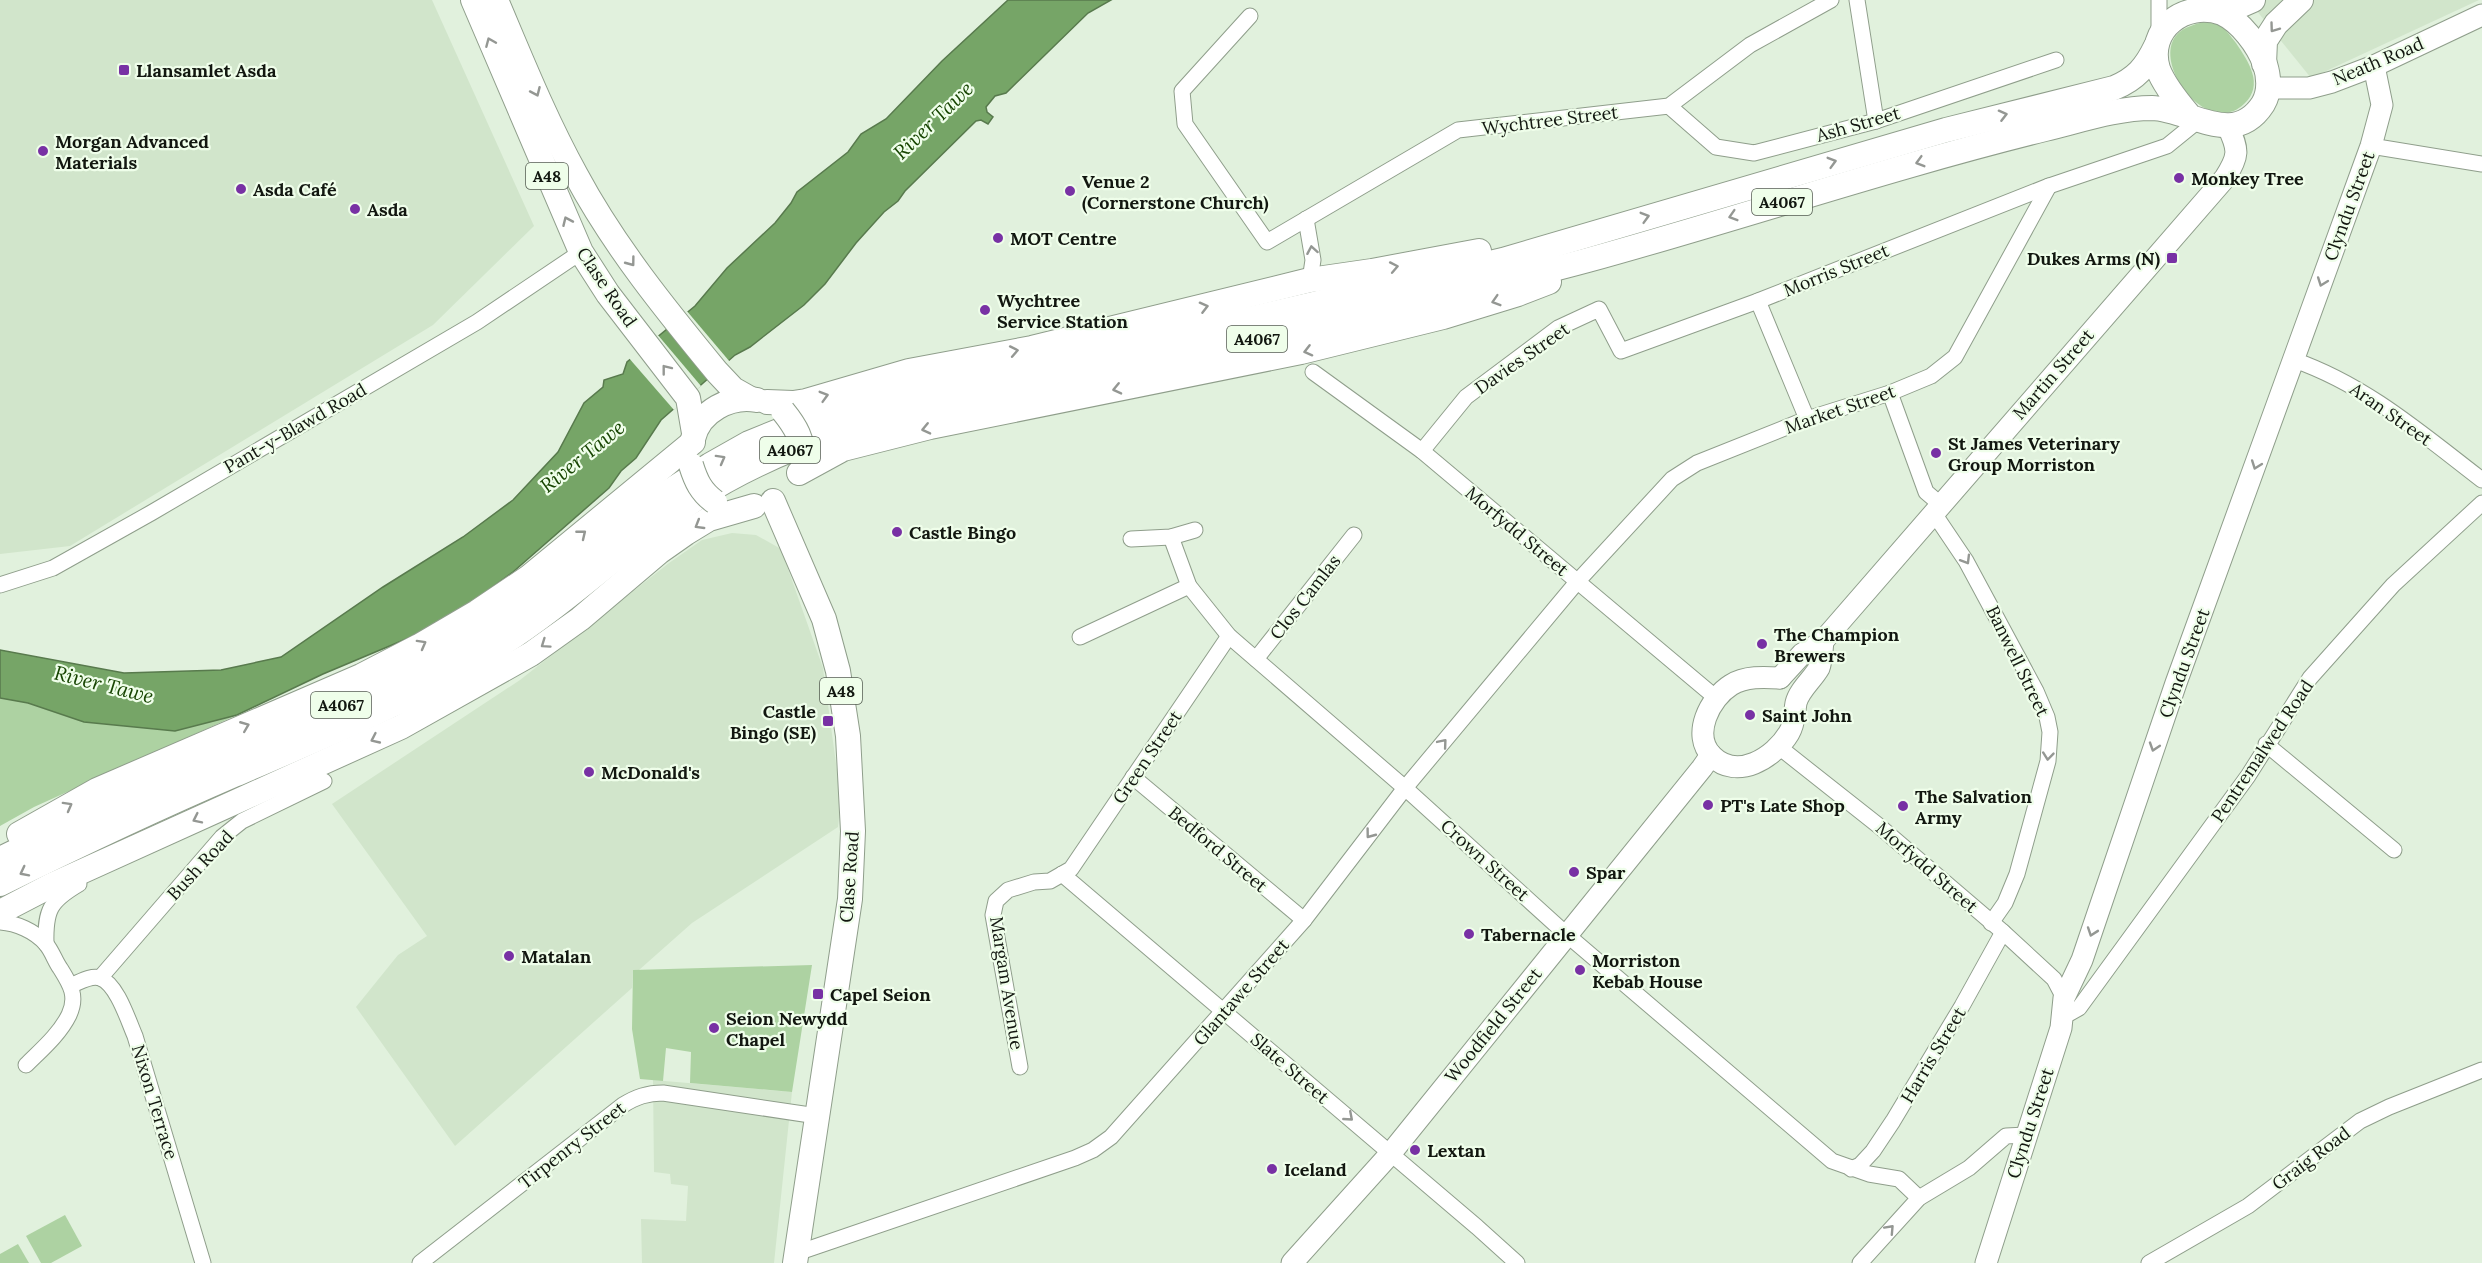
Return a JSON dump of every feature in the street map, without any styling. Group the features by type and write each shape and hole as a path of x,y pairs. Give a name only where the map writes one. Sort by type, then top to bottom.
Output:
{"main road":[{"name":"Clase Road","path":"472,0 581,252 608,294 688,398 693,447"},
{"name":"Clase Road","path":"496,0 576,176 620,247 671,316 717,372 733,389 766,404"},
{"path":"2253,0 2237,7 2206,6 2190,9 2173,18 2157,40 2158,67 2161,74 2193,117 2211,125 2228,127 2247,119 2265,101 2268,88 2264,64 2265,41 2276,24 2301,0"},
{"path":"2206,6 2233,20 2252,41 2264,64"},
{"name":"Neath Road","path":"2268,88 2309,88 2374,66 2482,15"},
{"name":"A4067","path":"0,860 70,825 419,668 489,628 532,598 654,501 749,443 791,426 867,401 1426,279 1503,260 1946,130 2114,88 2130,81 2146,66 2157,40"},
{"name":"Clyndu Street","path":"1986,1263 2063,1008 2082,960 2176,683 2371,146 2382,105 2374,66"},
{"name":"A4067","path":"0,884 80,844 326,735 430,685 502,644 692,501 760,463 836,432 925,409 1089,376 1587,260 1977,146 2125,110 2156,108 2193,117"},
{"name":"Martin Street","path":"1780,678 1802,654 1822,640 2225,178 2235,163 2237,147 2228,127"},
{"path":"0,848 13,837 97,790 361,676 438,635 529,577 693,447 710,412 727,402 766,404 806,401 909,371 1043,345 1310,280 1588,234"},
{"path":"801,467 843,449 930,428 1301,352 1443,317 1518,294 1559,278 1587,260"},
{"path":"0,912 52,885 401,727 452,700 531,654 580,619 659,552 686,533 709,519 763,504 790,489 801,467 803,446 798,429 766,404"},
{"path":"693,447 696,482 715,502 734,506 763,504"},
{"name":"Clase Road","path":"763,504 824,619 838,671 848,736 854,860 796,1258"},
{"path":"1796,701 1780,678 1757,676 1732,684 1715,697 1707,714 1703,741 1711,755 1722,763 1742,767 1761,762 1779,747 1796,718 1796,701 1820,666 1822,640"},
{"name":"Woodfield Street","path":"1292,1263 1391,1153 1711,755"}],"street":[{"path":"1669,106 1750,45 1831,0"},
{"path":"1857,0 1876,121"},
{"path":"2157,40 2158,0"},
{"name":"Wychtree Street","path":"1250,16 1182,91 1185,124 1267,242 1458,130 1669,106"},
{"name":"Ash Street","path":"1669,106 1716,147 1754,153 1876,121 2056,60"},
{"path":"2049,186 2167,146 2193,117"},
{"path":"2371,146 2482,164"},
{"name":"Morris Street","path":"1621,351 1758,301 2049,186"},
{"name":"Market Street","path":"1577,582 1672,478 1697,463 1807,419 1890,393 1931,376 1955,357 2049,186"},
{"path":"1306,219 1313,261 1310,280"},
{"name":"Pant-y-Blawd Road","path":"0,585 53,568 151,513 477,322 581,252"},
{"path":"1758,301 1807,419"},
{"name":"Davies Street","path":"1422,451 1466,397 1558,328 1599,309 1621,351"},
{"name":"Aran Street","path":"2294,360 2325,371 2379,401 2482,480"},
{"name":"Morfydd Street","path":"1313,372 1422,451 1715,697"},
{"name":"Banwell Street","path":"1890,393 1926,492 1937,508 2036,691 2047,717 2050,732 2048,761 2018,874 1997,928"},
{"name":"Pentremalwed Road","path":"2063,1008 2079,1008 2248,776 2266,744 2310,678 2385,594 2482,503"},
{"path":"1131,539 1171,537 1195,530"},
{"name":"Clos Camlas","path":"1256,659 1354,535"},
{"name":"Crown Street","path":"1171,537 1189,585 1229,636 1405,788 1566,934 1832,1161 1851,1169 1899,1179 1919,1198"},
{"name":"Glantawe Street","path":"796,1258 1047,1168 1093,1150 1111,1137 1304,920 1405,788 1577,582"},
{"path":"1080,637 1189,585"},
{"name":"Green Street","path":"1062,874 1071,869 1229,636"},
{"path":"2266,744 2394,850"},
{"name":"Morfydd Street","path":"1779,747 1879,826 2054,979 2063,1008"},
{"name":"Bedford Street","path":"1133,777 1304,920"},
{"name":"Bush Road","path":"100,978 222,837 242,821 324,781"},
{"path":"46,944 45,922 51,906 60,895 169,832"},
{"name":"Slate Street","path":"1062,874 1391,1153 1516,1263"},
{"name":"Margam Avenue","path":"1020,1067 993,915 996,901 1008,890 1034,882 1050,881 1062,874"},
{"path":"0,922 12,923 31,932 46,944 72,985 74,996 69,1014 58,1032 26,1065"},
{"name":"Harris Street","path":"1851,1169 1860,1165 1874,1151 1893,1121 1962,1006 1997,928"},
{"path":"72,985 90,978 100,978"},
{"name":"Nixon Terrace","path":"100,978 112,988 120,1001 135,1036 203,1263"},
{"name":"Graig Road","path":"2148,1263 2248,1206 2360,1121 2482,1070"},
{"name":"Tirpenry Street","path":"420,1263 635,1098 649,1093 663,1093 817,1116"},
{"path":"1858,1262 1919,1198 1969,1168 2006,1136 2025,1135"}],"shaded area":[{"path":"0,0 432,0 534,226 433,325 70,546 0,554"},
{"path":"2248,0 2479,0 2311,78"},
{"path":"2203,22 2220,25 2225,30 2241,50 2252,73 2254,81 2250,97 2244,104 2230,112 2215,112 2201,106 2178,80 2172,65 2170,50 2175,37 2184,29"},
{"path":"732,533 756,535 781,549 823,668 841,800 838,827 692,923 639,970 633,970 632,988 455,1146 356,1007 398,955 427,936 332,804 520,680 669,563 702,540"},
{"path":"0,698 28,703 84,722 175,731 237,715 34,807 0,826"},
{"path":"812,965 792,1092 690,1083 691,1052 666,1048 663,1081 640,1079 632,1029 633,970"},
{"path":"653,1080 792,1092 774,1263 642,1263 641,1219 686,1221 688,1186 671,1184 670,1174 654,1172"},
{"path":"65,1215 82,1246 51,1263 41,1263 26,1236"},
{"path":"18,1244 29,1263 0,1263 0,1254"}],"water":[{"name":"River Tawe","path":"1008,0 1111,0 1088,13 1006,93 995,96 986,107 987,112 993,117 988,124 981,120 976,121 905,191 898,201 884,212 856,243 825,284 804,305 750,347 735,355 661,420 636,458 621,471 609,488 513,572 471,603 411,637 323,674 237,715 175,731 84,722 28,703 0,698 0,650 124,673 221,670 281,657 383,587 463,537 513,500 558,452 584,403 603,387 604,380 623,374 627,362 695,306 727,268 775,223 797,192 848,152 861,134 886,119 942,61"}],"pier":[{"path":"686,310 730,362 709,378 666,326"},
{"path":"657,334 701,386 674,410 628,357"}],"place":[{"name":"Llansamlet Asda","path":"124,70"},
{"name":"Morgan Advanced Materials","path":"43,151"},
{"name":"Monkey Tree","path":"2179,178"},
{"name":"Asda Café","path":"241,189"},
{"name":"Venue 2 (Cornerstone Church)","path":"1070,191"},
{"name":"Asda","path":"355,209"},
{"name":"MOT Centre","path":"998,238"},
{"name":"Dukes Arms (N)","path":"2172,258"},
{"name":"Wychtree Service Station","path":"985,310"},
{"name":"St James Veterinary Group Morriston","path":"1936,453"},
{"name":"Castle Bingo","path":"897,532"},
{"name":"The Champion Brewers","path":"1762,644"},
{"name":"Saint John","path":"1750,715"},
{"name":"Castle Bingo (SE)","path":"828,721"},
{"name":"McDonald's","path":"589,772"},
{"name":"PT's Late Shop","path":"1708,805"},
{"name":"The Salvation Army","path":"1903,806"},
{"name":"Spar","path":"1574,872"},
{"name":"Tabernacle","path":"1469,934"},
{"name":"Matalan","path":"509,956"},
{"name":"Morriston Kebab House","path":"1580,970"},
{"name":"Capel Seion","path":"818,994"},
{"name":"Seion Newydd Chapel","path":"714,1028"},
{"name":"Lextan","path":"1415,1150"},
{"name":"Iceland","path":"1272,1169"}]}
